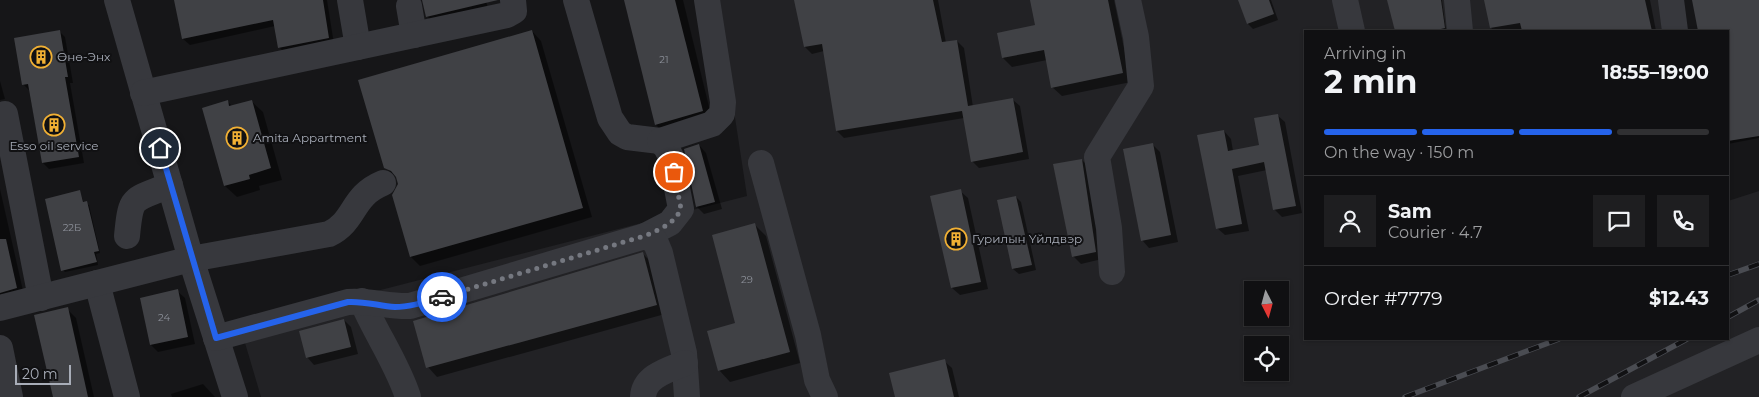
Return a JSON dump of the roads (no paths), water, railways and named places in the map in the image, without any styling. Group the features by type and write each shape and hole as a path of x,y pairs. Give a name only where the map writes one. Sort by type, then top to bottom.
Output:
{"street":[{"path":"116,0 191,259 235,397"},
{"path":"353,0 358,47"},
{"path":"144,93 508,15 514,11 513,0"},
{"path":"576,0 599,85 616,128 628,137 660,141 712,124 722,114 724,102 707,0"},
{"path":"1112,272 1109,228 1097,157 1141,86 1136,37 1128,0"},
{"path":"1345,0 1352,30"},
{"path":"1457,0 1460,30"},
{"path":"1671,0 1675,30"},
{"path":"409,6 414,36"},
{"path":"4,114 41,298"},
{"path":"216,338 348,302 362,301 394,307 410,306 644,236 670,223 681,209 671,157 666,147 660,141"},
{"path":"761,163 808,335 817,380 825,397"},
{"path":"0,308 191,259 329,234 344,224 363,194 383,182"},
{"path":"127,236 130,206 137,199 170,185"},
{"path":"644,236 651,237 655,241 660,253 685,363 686,397"},
{"path":"97,283 127,397"},
{"path":"362,301 371,322 399,372 408,397"},
{"path":"1634,397 1759,340"},
{"path":"0,348 10,397"},
{"path":"643,397 645,386 654,377 685,363"}],"railway":[{"path":"1729,275 1759,264"},
{"path":"1729,316 1759,300"},
{"path":"1405,397 1556,340"},
{"path":"1579,397 1685,340"}],"place":[{"name":"Өнө-Энх","path":"41,57"},
{"name":"Esso oil service","path":"54,125"},
{"name":"Amita Appartment","path":"237,138"},
{"name":"Гурилын Үйлдвэр","path":"956,239"}]}
